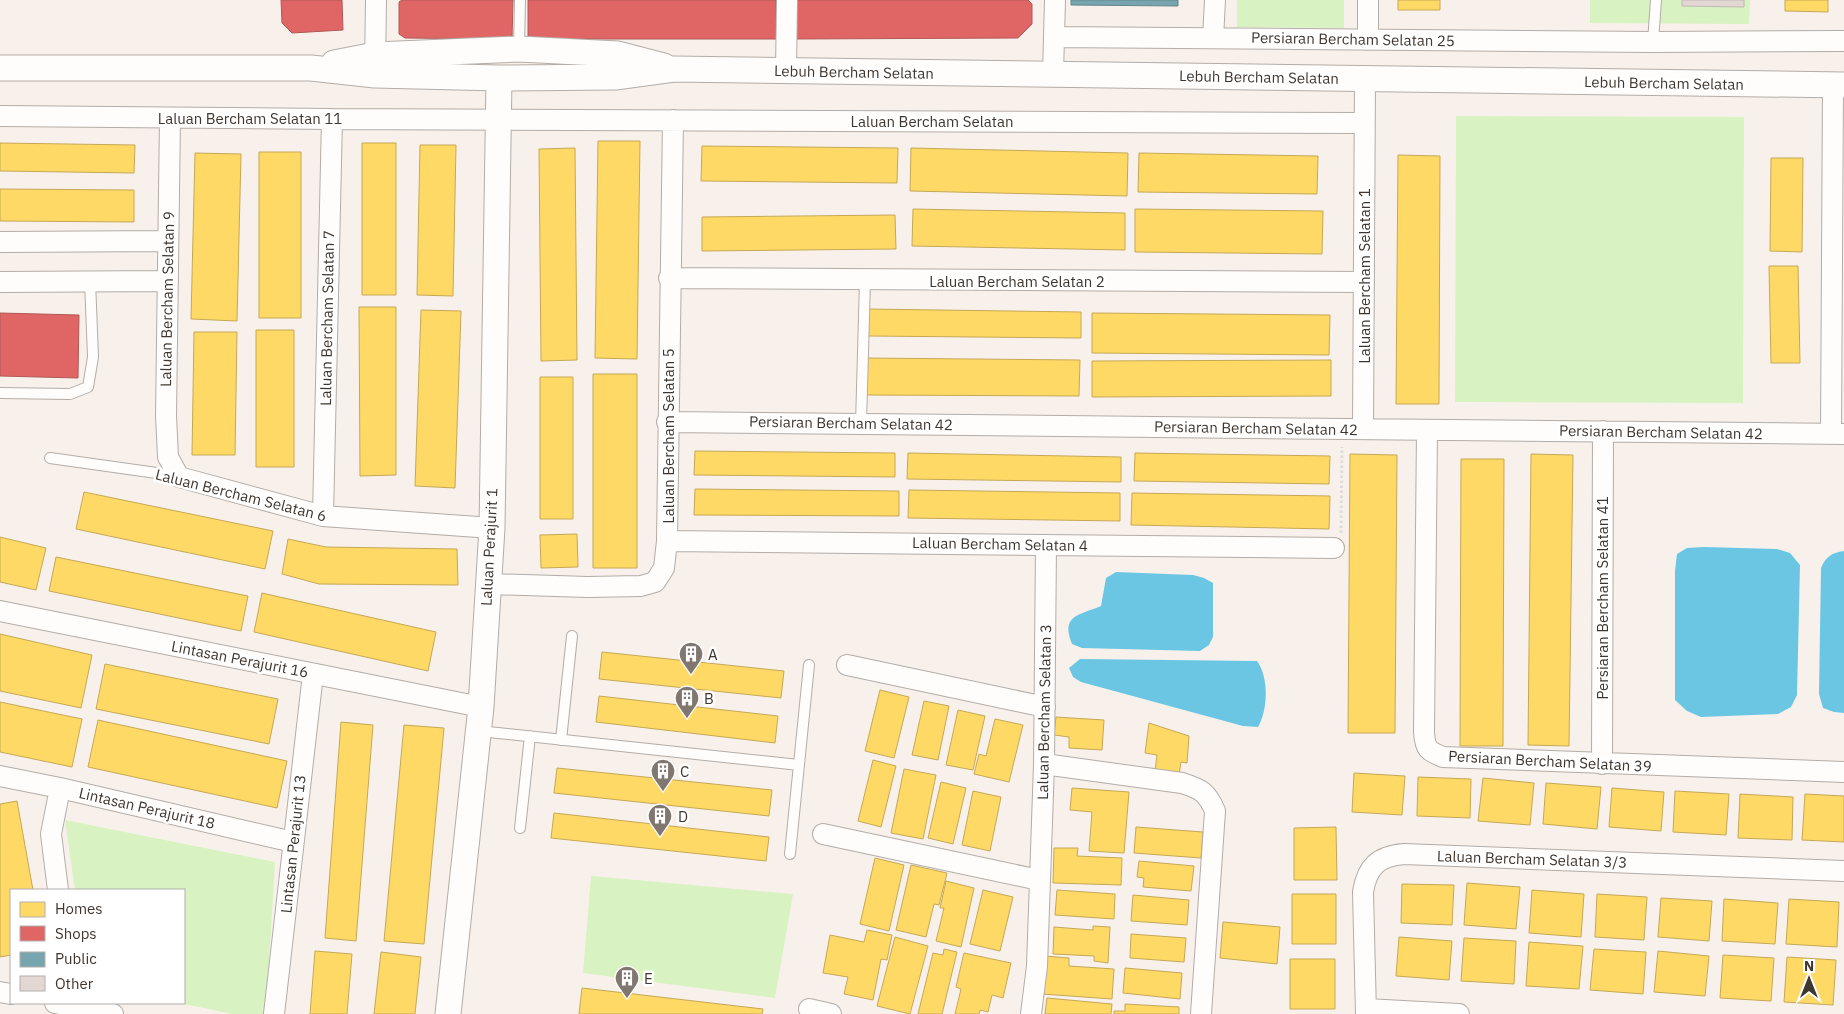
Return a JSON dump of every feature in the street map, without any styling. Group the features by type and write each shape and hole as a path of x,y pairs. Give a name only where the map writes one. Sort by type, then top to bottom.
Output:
{"street":[{"path":"375,65 376,0"},
{"path":"786,71 787,0"},
{"path":"1053,74 1055,0"},
{"path":"1213,38 1215,0"},
{"path":"1368,0 1368,40"},
{"name":"Persiaran Bercham Selatan 25","path":"1054,37 1653,42 1844,41"},
{"path":"375,65 418,52 519,49 618,54 674,68"},
{"path":"418,52 443,61 484,64 494,69 499,78"},
{"path":"499,78 509,69 524,62 590,62 618,54"},
{"path":"0,68 311,68 375,65 499,78 615,77 674,68"},
{"name":"Lebuh Bercham Selatan","path":"674,68 1839,85"},
{"name":"Laluan Perajurit 1","path":"448,1014 480,719 492,528 499,78"},
{"name":"Laluan Bercham Selatan 1","path":"1363,429 1365,79"},
{"path":"1837,434 1839,85"},
{"name":"Laluan Bercham Selatan 11","path":"0,116 499,119"},
{"name":"Laluan Bercham Selatan 9","path":"170,118 166,416 168,457 179,476"},
{"name":"Laluan Bercham Selatan 7","path":"322,516 332,119"},
{"name":"Laluan Bercham Selatan","path":"499,119 1364,123"},
{"name":"Laluan Bercham Selatan 5","path":"488,584 588,587 641,586 655,582 664,568 667,541 669,278 673,120"},
{"path":"0,242 168,241"},
{"name":"Laluan Bercham Selatan 2","path":"669,278 1364,282"},
{"path":"0,282 168,281"},
{"name":"Persiaran Bercham Selatan 42","path":"667,422 1837,434"},
{"name":"Persiaran Bercham Selatan 39","path":"1427,430 1425,744 1430,752 1443,757 1844,772"},
{"name":"Persiaran Bercham Selatan 41","path":"1602,764 1603,432"},
{"name":"Laluan Bercham Selatan 6","path":"179,476 322,516 492,528"},
{"name":"Laluan Bercham Selatan 4","path":"667,541 1334,548"},
{"name":"Laluan Bercham Selatan 3","path":"1031,1014 1036,966 1044,764 1046,545"},
{"name":"Lintasan Perajurit 16","path":"0,611 313,674 480,719"},
{"path":"847,665 1045,707"},
{"name":"Lintasan Perajurit 13","path":"274,1014 313,674"},
{"path":"1044,764 1182,783 1198,788 1210,800 1215,811 1201,1014"},
{"name":"Lintasan Perajurit 18","path":"0,776 293,842"},
{"path":"58,889 50,834 60,788"},
{"path":"824,834 1039,880"},
{"name":"Laluan Bercham Selatan 3/3","path":"1366,1012 1363,892 1365,880 1371,869 1380,860 1392,855 1844,871"},
{"path":"75,1005 113,1014"},
{"path":"809,1009 831,1014"},
{"path":"1366,1012 1459,1014"}],"lane":[{"path":"519,49 520,0"},
{"path":"1653,42 1656,0"},
{"path":"861,424 865,280"},
{"path":"0,393 70,394 88,387 93,357 90,282"},
{"name":"Laluan Bercham Selatan 6","path":"50,458 179,476"},
{"path":"561,740 572,636"},
{"path":"790,854 809,666"},
{"path":"480,719 530,736 799,765"},
{"path":"520,828 530,736"}],"path":[{"path":"1334,548 1341,546 1342,542 1343,429"}],"green space":[{"path":"1237,0 1344,0 1344,28 1237,27"},
{"path":"1590,0 1750,0 1749,24 1590,23"},
{"path":"1456,116 1744,117 1743,403 1455,402"},
{"path":"65,820 275,862 266,1014 232,1014 185,1004 185,889 75,889"},
{"path":"591,876 793,894 775,998 583,973"}],"water":[{"path":"1687,548 1777,549 1790,553 1800,565 1797,695 1791,707 1778,714 1701,717 1687,711 1675,700 1675,571 1677,554"},
{"path":"1844,551 1844,713 1823,708 1819,694 1821,568 1830,556"},
{"path":"1116,572 1193,575 1213,583 1213,637 1209,645 1200,651 1082,648 1072,644 1069,634 1070,622 1079,614 1101,606 1106,578"},
{"path":"1080,659 1257,661 1264,676 1266,694 1264,712 1258,727 1243,726 1081,682 1073,677 1069,668"}],"building: Homes":[{"path":"1398,0 1440,0 1440,10 1398,10"},
{"path":"1785,0 1828,0 1828,12 1785,11"},
{"path":"598,141 640,141 637,359 595,358"},
{"path":"0,143 135,145 134,173 0,171"},
{"path":"362,143 396,143 396,295 362,295"},
{"path":"420,145 456,145 453,296 417,295"},
{"path":"702,146 898,148 897,183 701,181"},
{"path":"575,148 577,360 541,361 539,149"},
{"path":"911,148 1128,153 1127,196 910,191"},
{"path":"259,152 301,152 301,318 259,318"},
{"path":"195,153 241,154 237,321 191,319"},
{"path":"1139,153 1318,156 1317,194 1138,192"},
{"path":"1398,155 1440,156 1439,404 1396,404"},
{"path":"1771,158 1803,158 1802,252 1770,251"},
{"path":"0,189 134,190 134,222 0,221"},
{"path":"913,209 1125,213 1125,250 912,246"},
{"path":"1135,209 1323,211 1322,254 1135,252"},
{"path":"895,215 896,249 702,251 702,217"},
{"path":"1769,266 1798,266 1800,363 1771,363"},
{"path":"359,307 396,307 396,475 360,476"},
{"path":"868,309 1081,312 1081,338 868,336"},
{"path":"421,310 461,311 455,488 415,486"},
{"path":"1092,313 1330,315 1329,355 1092,353"},
{"path":"256,330 294,330 294,467 256,467"},
{"path":"194,332 237,332 235,455 192,455"},
{"path":"865,358 1080,360 1079,396 865,395"},
{"path":"1331,360 1331,396 1092,397 1092,361"},
{"path":"593,374 637,374 637,568 593,568"},
{"path":"540,377 573,377 573,519 540,519"},
{"path":"695,451 895,453 895,477 694,475"},
{"path":"908,453 1121,457 1121,482 907,479"},
{"path":"1135,453 1330,456 1329,484 1134,481"},
{"path":"1350,454 1397,455 1395,733 1348,733"},
{"path":"1531,454 1573,455 1569,746 1528,745"},
{"path":"1461,459 1504,459 1503,746 1460,746"},
{"path":"695,489 899,491 899,516 694,515"},
{"path":"909,490 1120,493 1120,521 908,518"},
{"path":"84,492 273,531 265,569 76,529"},
{"path":"1132,493 1330,496 1329,529 1131,525"},
{"path":"577,534 578,567 541,568 540,535"},
{"path":"0,537 46,548 36,590 0,582"},
{"path":"288,539 326,547 457,549 458,585 319,584 282,574"},
{"path":"56,557 248,596 241,631 49,591"},
{"path":"262,593 436,632 428,671 254,632"},
{"path":"0,634 92,655 81,708 0,691"},
{"name":"A","path":"602,652 784,671 781,698 599,679"},
{"path":"105,664 278,699 269,744 96,709"},
{"path":"880,690 909,697 894,758 865,751"},
{"name":"B","path":"599,696 778,716 775,743 596,722"},
{"path":"924,701 949,706 938,760 912,755"},
{"path":"0,702 82,719 72,767 0,752"},
{"path":"958,710 985,716 973,770 946,765"},
{"path":"1056,717 1104,720 1102,750 1069,748 1069,737 1054,735"},
{"path":"995,719 1023,725 1009,782 974,774 979,754 986,756"},
{"path":"98,720 287,761 277,808 88,767"},
{"path":"341,722 373,725 356,941 325,938"},
{"path":"1149,723 1189,736 1187,763 1181,762 1179,775 1155,771 1157,755 1145,753"},
{"path":"404,725 444,728 424,944 384,941"},
{"path":"873,760 896,766 881,827 858,821"},
{"name":"C","path":"557,768 772,790 769,816 554,793"},
{"path":"904,769 936,775 923,839 891,833"},
{"path":"1354,773 1405,776 1402,815 1352,812"},
{"path":"1418,777 1471,779 1470,818 1417,816"},
{"path":"1483,778 1534,783 1530,825 1478,821"},
{"path":"941,782 966,788 953,844 928,838"},
{"path":"1546,783 1601,787 1597,829 1543,824"},
{"path":"1072,788 1129,792 1124,853 1089,851 1092,812 1070,810"},
{"path":"1612,788 1664,792 1661,831 1609,827"},
{"path":"973,791 1001,797 990,851 962,845"},
{"path":"1675,791 1729,794 1726,835 1673,832"},
{"path":"1740,794 1793,797 1792,840 1738,838"},
{"path":"1805,794 1844,796 1844,842 1802,840"},
{"path":"17,801 33,889 10,889 10,955 0,957 0,804"},
{"name":"D","path":"554,813 769,837 766,861 551,838"},
{"path":"1136,827 1203,832 1201,858 1134,853"},
{"path":"1336,827 1337,880 1294,880 1294,828"},
{"path":"1054,848 1078,848 1077,856 1122,858 1121,885 1053,883"},
{"path":"875,858 904,865 889,931 860,924"},
{"path":"1139,861 1194,866 1191,891 1143,887 1144,878 1137,877"},
{"path":"911,865 947,873 939,905 934,904 926,937 896,930"},
{"path":"946,881 974,888 961,947 936,941 944,908 940,908"},
{"path":"1467,883 1520,887 1516,929 1464,925"},
{"path":"1402,884 1454,885 1452,925 1401,923"},
{"path":"983,890 1013,897 1000,951 970,944"},
{"path":"1057,890 1115,894 1114,919 1055,915"},
{"path":"1532,890 1584,894 1581,937 1529,933"},
{"path":"1292,894 1336,894 1336,944 1292,944"},
{"path":"1597,894 1647,897 1644,940 1595,937"},
{"path":"1133,895 1189,900 1187,925 1131,921"},
{"path":"1661,898 1712,901 1709,941 1658,937"},
{"path":"1724,899 1778,903 1775,944 1722,941"},
{"path":"1789,899 1839,902 1837,947 1786,944"},
{"path":"1223,922 1280,927 1277,964 1220,958"},
{"path":"1093,926 1110,927 1108,963 1094,961 1094,956 1053,954 1054,927 1093,930"},
{"path":"867,930 892,935 887,960 881,959 873,1000 844,994 848,977 823,973 830,935 864,942"},
{"path":"1131,934 1186,938 1184,962 1130,958"},
{"path":"895,937 928,946 910,1014 877,1006"},
{"path":"1399,937 1452,941 1449,980 1396,976"},
{"path":"1464,938 1516,941 1514,984 1461,981"},
{"path":"1529,942 1583,946 1579,989 1526,986"},
{"path":"944,949 957,952 942,1014 918,1014 933,953 943,955"},
{"path":"1594,949 1646,952 1643,994 1590,990"},
{"path":"315,951 352,954 347,1014 310,1014"},
{"path":"1658,951 1709,956 1705,996 1654,992"},
{"path":"381,952 421,957 415,1014 374,1014"},
{"path":"964,953 1011,963 1003,998 992,995 988,1012 980,1010 979,1014 955,1014 961,989 956,987"},
{"path":"1723,955 1774,958 1771,1001 1720,998"},
{"path":"1044,956 1069,958 1069,966 1114,969 1112,999 1042,994"},
{"path":"1787,957 1836,960 1833,1005 1784,1002"},
{"path":"1290,959 1335,959 1335,1009 1290,1009"},
{"path":"1125,968 1182,973 1180,999 1123,993"},
{"name":"E","path":"582,988 763,1009 762,1014 579,1014"},
{"path":"1047,998 1112,1004 1111,1014 1045,1014"},
{"path":"1125,1004 1179,1007 1179,1014 1114,1014 1114,1011 1125,1011"}],"building: Shops":[{"path":"281,0 342,0 343,30 292,33 282,23"},
{"path":"402,0 513,0 512,39 405,38 399,34 399,2"},
{"path":"528,0 776,0 776,39 528,39"},
{"path":"793,0 1028,0 1032,4 1032,24 1018,38 793,39"},
{"path":"0,313 79,315 78,378 0,376"}],"building: Public":[{"path":"1071,0 1178,0 1178,6 1071,5"}],"building: Other":[{"path":"1682,0 1744,0 1744,7 1682,6"}],"place":[{"name":"A","path":"691,675"},
{"name":"B","path":"687,719"},
{"name":"C","path":"663,792"},
{"name":"D","path":"660,837"},
{"name":"E","path":"627,999"}]}
